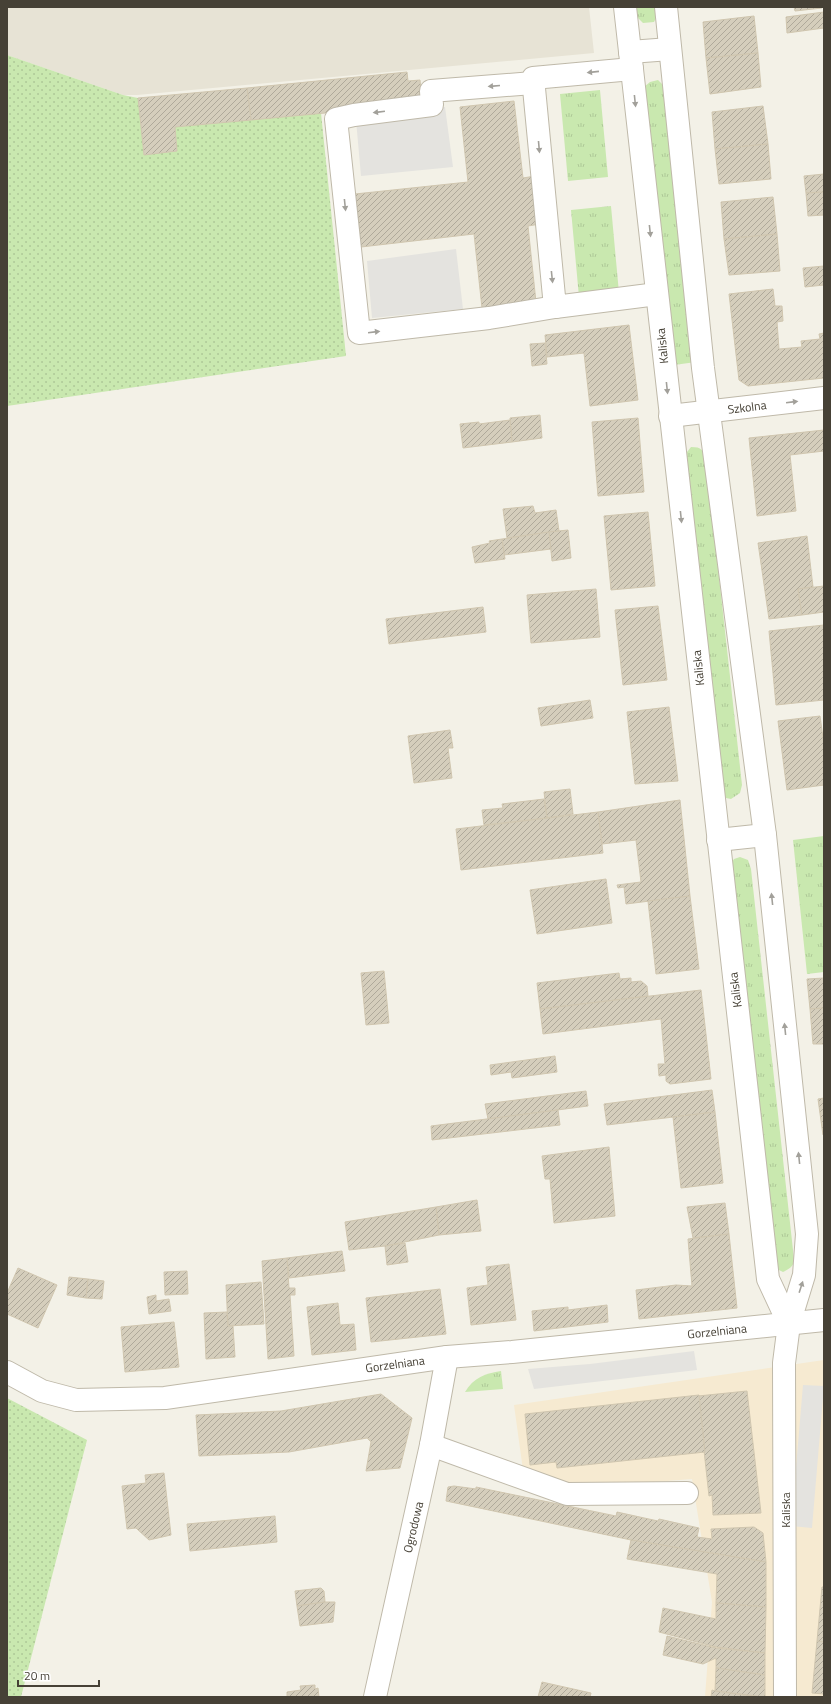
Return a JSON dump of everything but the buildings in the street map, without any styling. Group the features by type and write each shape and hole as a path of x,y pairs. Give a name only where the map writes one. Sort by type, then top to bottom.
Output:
{"street":[{"name":"Kaliska","path":"625,7 768,1279 788,1324"},
{"name":"Kaliska","path":"666,7 708,412 765,835 808,1234 804,1275 788,1324 784,1363 785,1697"},
{"path":"555,307 533,78 631,60 670,48"},
{"path":"533,83 431,92 432,105 354,115 336,119 359,334 489,318 555,307 657,294"},
{"name":"Szkolna","path":"670,416 824,398"},
{"path":"718,840 765,835"},
{"name":"Gorzelniana","path":"7,1372 42,1391 76,1400 166,1398 447,1357 512,1352 824,1320"},
{"name":"Ogrodowa","path":"375,1697 431,1445 447,1357"},
{"path":"431,1445 567,1494 687,1494"}],"shaded area":[{"path":"7,7 589,7 594,53 137,95 123,95 7,55"},
{"path":"445,107 453,167 361,176 356,120"},
{"path":"456,249 463,309 372,318 367,261"},
{"path":"694,1351 697,1370 534,1389 528,1369 590,1364"},
{"path":"824,1360 824,1697 705,1697 712,1602 692,1479 526,1492 514,1405"},
{"path":"803,1385 824,1386 812,1528 791,1526"}],"green space":[{"path":"634,7 658,7 658,14 654,22 643,23 635,15"},
{"path":"7,55 123,95 138,98 144,155 177,151 175,127 321,113 346,356 7,406"},
{"path":"658,80 666,92 696,362 674,365 644,87 650,82"},
{"path":"600,90 608,177 568,181 560,94"},
{"path":"611,206 619,293 579,297 571,210"},
{"path":"691,447 702,450 706,459 742,785 740,793 731,799 726,798 720,791 685,463 687,452"},
{"path":"824,836 824,972 807,974 793,840"},
{"path":"740,857 748,860 751,869 794,1258 792,1266 783,1272 777,1269 729,867 734,859"},
{"path":"501,1371 503,1389 465,1392 472,1383 480,1377"},
{"path":"7,1398 87,1440 21,1697 7,1697"}]}
